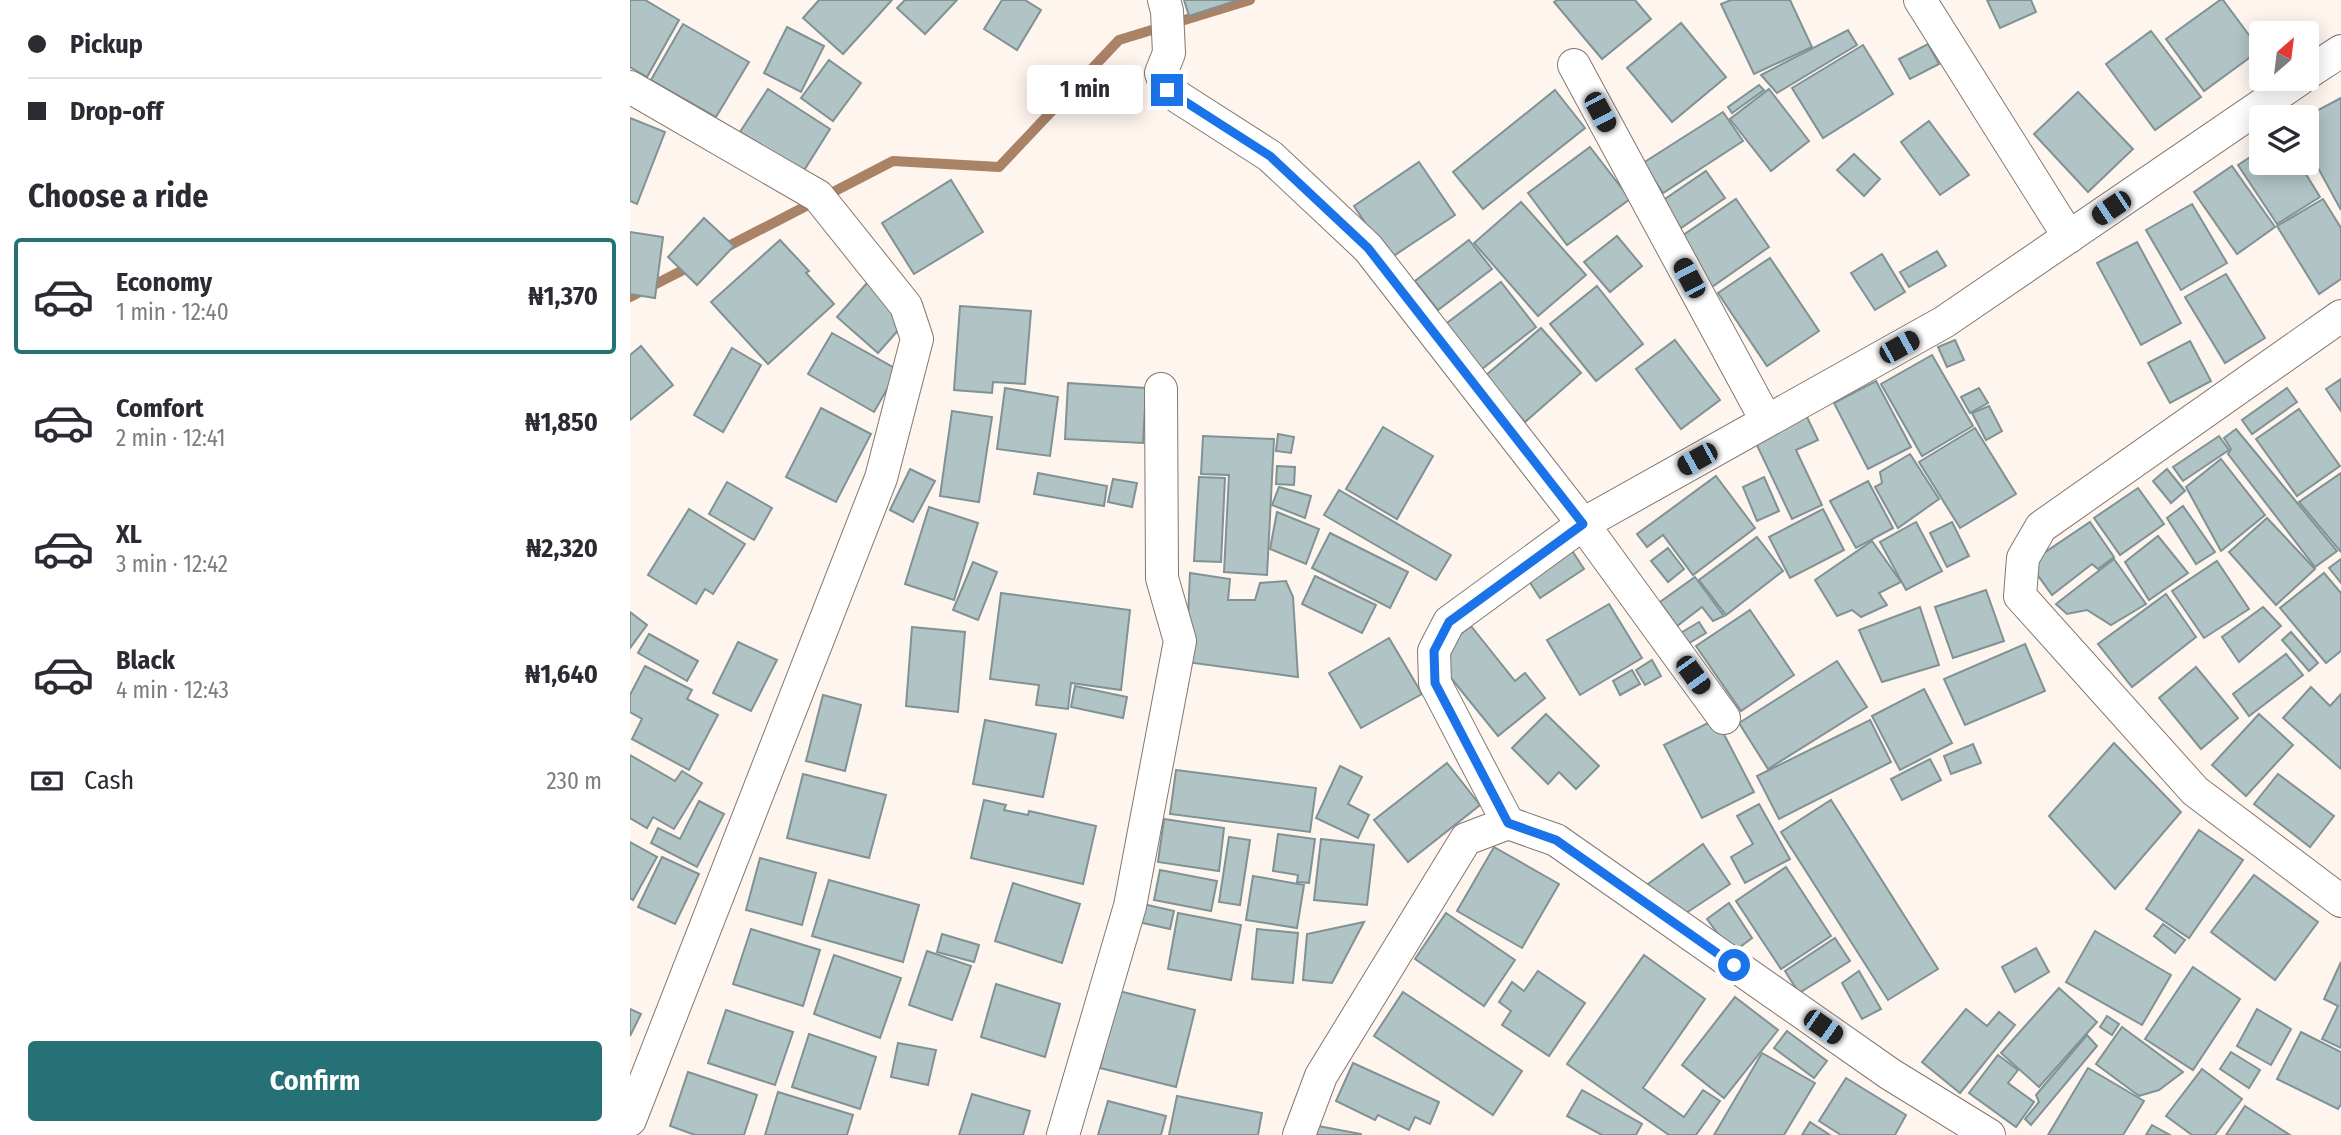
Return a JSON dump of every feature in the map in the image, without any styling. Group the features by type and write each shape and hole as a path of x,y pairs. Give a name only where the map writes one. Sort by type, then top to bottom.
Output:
{"street":[{"path":"1164,0 1169,53 1161,73 1167,90 1270,156 1368,248 1583,524 1724,718"},
{"path":"1920,0 2069,237"},
{"path":"2319,65 2341,51"},
{"path":"1574,65 1766,420"},
{"path":"630,87 818,196 906,306 917,340 881,478 630,1120"},
{"path":"1508,823 1435,683 1434,651 1449,622 1583,524 1944,322 2282,91"},
{"path":"2341,316 2041,527 2023,558 2020,596 2195,791 2341,901"},
{"path":"1063,1135 1130,906 1180,641 1162,578 1161,389"},
{"path":"1299,1135 1321,1076 1466,839 1508,823 1556,840 1890,1074 1989,1135"}],"building":[{"path":"630,0 645,0 679,20 647,77 630,67"},
{"path":"819,0 892,0 843,54 803,18"},
{"path":"905,0 957,0 925,34 897,8"},
{"path":"1002,0 1025,0 1041,10 1017,50 984,29"},
{"path":"1184,0 1238,0 1189,16"},
{"path":"1635,0 1651,19 1602,59 1554,2"},
{"path":"1731,0 1790,0 1812,47 1754,74 1721,4"},
{"path":"1987,0 2031,0 2036,12 2000,28"},
{"path":"2223,0 2249,35 2249,58 2204,91 2166,39"},
{"path":"1681,23 1726,77 1672,122 1627,68"},
{"path":"683,24 749,62 716,117 651,80"},
{"path":"787,27 824,46 801,92 764,73"},
{"path":"1848,30 1857,45 1777,93 1761,75"},
{"path":"2151,31 2201,97 2155,130 2106,64"},
{"path":"1928,44 1939,64 1910,79 1899,59"},
{"path":"1863,45 1893,94 1823,138 1792,88"},
{"path":"829,60 861,83 833,121 801,98"},
{"path":"1759,85 1764,90 1732,113 1728,107"},
{"path":"768,89 830,129 803,172 740,132"},
{"path":"1769,89 1809,141 1771,171 1730,119"},
{"path":"1555,90 1585,128 1483,209 1453,172"},
{"path":"2078,92 2133,149 2088,192 2034,134"},
{"path":"2341,98 2341,210 2319,170 2319,110"},
{"path":"1723,112 1743,141 1663,193 1643,163"},
{"path":"630,118 665,132 637,204 630,201"},
{"path":"1929,121 1969,175 1940,195 1901,142"},
{"path":"1590,147 1630,199 1567,245 1528,193"},
{"path":"1854,154 1880,179 1864,196 1837,170"},
{"path":"2249,158 2249,175 2306,175 2320,197 2277,224 2238,165"},
{"path":"1419,162 1455,215 1389,259 1354,206"},
{"path":"2232,166 2275,227 2237,254 2194,192"},
{"path":"1706,171 1725,198 1681,228 1662,201"},
{"path":"951,180 983,232 914,274 882,223"},
{"path":"1736,199 1769,247 1709,289 1676,240"},
{"path":"2323,199 2341,228 2341,279 2319,294 2277,226"},
{"path":"1521,202 1586,275 1538,316 1474,243"},
{"path":"2192,204 2227,263 2181,290 2146,230"},
{"path":"704,218 734,246 697,285 668,257"},
{"path":"630,232 663,237 655,298 630,294"},
{"path":"1617,236 1642,266 1610,292 1584,262"},
{"path":"780,240 809,271 806,273 834,304 768,364 711,302"},
{"path":"1469,240 1492,269 1438,310 1415,281"},
{"path":"2137,242 2181,323 2141,345 2097,263"},
{"path":"1937,251 1946,266 1909,287 1900,272"},
{"path":"1882,254 1905,292 1875,310 1851,273"},
{"path":"1770,258 1819,331 1767,366 1718,293"},
{"path":"2226,274 2265,338 2225,363 2185,297"},
{"path":"1501,282 1536,327 1478,372 1443,326"},
{"path":"867,283 908,319 878,353 837,317"},
{"path":"1597,286 1643,344 1596,381 1550,324"},
{"path":"960,306 1031,311 1025,384 993,382 992,393 954,390"},
{"path":"1541,328 1581,373 1525,422 1485,376"},
{"path":"832,333 898,370 874,412 808,374"},
{"path":"1675,340 1720,400 1681,429 1636,369"},
{"path":"1955,340 1964,360 1947,367 1938,347"},
{"path":"2190,341 2211,381 2170,403 2148,363"},
{"path":"641,346 673,385 630,420 630,355"},
{"path":"732,348 761,365 723,432 694,415"},
{"path":"1932,355 1973,426 1922,456 1881,384"},
{"path":"2341,379 2341,411 2326,389"},
{"path":"1876,381 1911,447 1868,469 1834,403"},
{"path":"1068,383 1146,388 1143,443 1065,439"},
{"path":"1005,388 1058,397 1050,456 997,449"},
{"path":"1979,388 1988,403 1970,413 1961,397"},
{"path":"2287,388 2297,402 2252,434 2242,420"},
{"path":"1989,406 2002,431 1986,440 1972,413"},
{"path":"821,408 871,434 836,502 786,477"},
{"path":"2299,409 2340,466 2297,496 2256,439"},
{"path":"952,411 992,417 979,502 940,496"},
{"path":"1806,415 1818,440 1796,450 1822,505 1792,519 1754,439"},
{"path":"1383,427 1433,456 1397,519 1346,489"},
{"path":"1975,428 2016,494 1960,528 1919,462"},
{"path":"2236,429 2337,551 2315,567 2228,454 2231,449 2224,438"},
{"path":"1278,434 1294,437 1291,453 1276,451"},
{"path":"1203,436 1274,439 1267,575 1224,572 1229,475 1201,474"},
{"path":"2219,436 2229,450 2183,481 2173,467"},
{"path":"1910,454 1939,499 1898,528 1875,487 1882,483 1880,472"},
{"path":"2221,459 2265,515 2221,551 2186,487"},
{"path":"1277,466 1295,467 1294,485 1276,484"},
{"path":"910,469 935,481 913,522 890,510"},
{"path":"2167,469 2185,491 2171,503 2153,481"},
{"path":"1038,473 1107,486 1104,506 1034,494"},
{"path":"2341,473 2341,552 2299,502"},
{"path":"1716,476 1755,528 1693,575 1663,535 1647,547 1637,534"},
{"path":"1199,477 1225,478 1221,562 1194,561"},
{"path":"1764,477 1779,511 1757,521 1743,487"},
{"path":"1113,479 1137,483 1132,507 1108,502"},
{"path":"1868,481 1893,528 1856,548 1830,501"},
{"path":"727,482 772,508 754,540 709,514"},
{"path":"1279,487 1311,496 1305,518 1272,505"},
{"path":"2138,488 2164,524 2120,555 2094,518"},
{"path":"1339,490 1451,555 1436,580 1324,515"},
{"path":"2183,506 2215,552 2196,564 2167,518"},
{"path":"929,507 978,523 954,600 905,584"},
{"path":"689,509 745,544 713,594 705,589 696,604 648,575"},
{"path":"1823,509 1844,550 1790,578 1769,537"},
{"path":"1277,512 1319,529 1306,564 1270,549"},
{"path":"2267,518 2315,569 2276,605 2229,552"},
{"path":"1916,522 1942,571 1906,590 1880,542"},
{"path":"1952,522 1969,556 1947,567 1930,533"},
{"path":"2090,522 2114,557 2098,569 2092,564 2052,595 2029,563"},
{"path":"1330,533 1408,572 1390,608 1312,568"},
{"path":"2158,536 2188,573 2149,600 2125,562"},
{"path":"1757,537 1783,571 1726,615 1699,580"},
{"path":"1872,541 1901,582 1879,593 1887,605 1861,617 1852,610 1837,616 1815,580"},
{"path":"1569,546 1584,569 1540,598 1525,575"},
{"path":"1668,548 1684,569 1668,582 1651,561"},
{"path":"2114,559 2146,604 2111,625 2087,610 2067,614 2056,604"},
{"path":"2341,559 2341,583 2329,568"},
{"path":"2217,561 2249,609 2204,638 2172,591"},
{"path":"973,562 997,572 978,620 953,610"},
{"path":"1190,573 1230,579 1228,600 1255,600 1260,583 1286,581 1293,597 1298,677 1186,662"},
{"path":"2324,573 2341,593 2341,651 2326,663 2280,608"},
{"path":"1315,576 1376,605 1362,633 1302,604"},
{"path":"1695,577 1724,616 1713,621 1702,607 1677,626 1660,602"},
{"path":"1986,590 2004,641 1953,658 1935,607"},
{"path":"1001,593 1130,610 1121,690 1071,683 1068,709 1036,705 1039,685 990,679"},
{"path":"2166,594 2196,637 2132,687 2098,644"},
{"path":"1609,604 1642,658 1580,695 1547,640"},
{"path":"1920,607 1939,665 1882,682 1859,630"},
{"path":"2263,607 2281,626 2239,662 2222,637"},
{"path":"1750,610 1794,675 1741,711 1696,646"},
{"path":"630,612 647,625 630,648"},
{"path":"1699,622 1706,633 1686,645 1679,634"},
{"path":"1471,626 1515,681 1525,673 1545,698 1498,736 1433,656"},
{"path":"912,627 965,632 958,712 906,706"},
{"path":"2291,632 2318,663 2309,671 2282,640"},
{"path":"649,634 698,661 687,681 638,653"},
{"path":"1389,638 1422,694 1361,728 1329,673"},
{"path":"738,642 777,660 751,711 713,693"},
{"path":"2025,644 2045,691 1965,725 1944,679"},
{"path":"2286,654 2303,675 2249,716 2233,694"},
{"path":"1652,660 1661,676 1645,685 1636,670"},
{"path":"1837,661 1867,707 1768,769 1739,723"},
{"path":"645,666 692,690 687,699 718,715 689,770 632,739 642,719 630,712 630,695"},
{"path":"2196,667 2238,718 2201,749 2159,698"},
{"path":"1632,670 1640,684 1620,695 1613,681"},
{"path":"1075,686 1127,697 1123,718 1071,707"},
{"path":"2311,687 2330,706 2341,694 2341,769 2283,718"},
{"path":"1924,689 1952,743 1900,770 1872,716"},
{"path":"823,695 861,705 845,771 806,761"},
{"path":"1546,714 1599,766 1576,789 1559,772 1548,784 1512,748"},
{"path":"2259,714 2293,745 2246,796 2212,765"},
{"path":"1716,719 1754,792 1702,818 1664,745"},
{"path":"985,720 1056,734 1043,797 973,784"},
{"path":"1870,720 1891,762 1779,819 1757,776"},
{"path":"2114,743 2181,812 2115,889 2049,816"},
{"path":"1973,744 1981,763 1951,774 1944,756"},
{"path":"630,755 675,781 682,771 702,783 674,829 653,817 647,828 630,818"},
{"path":"1930,759 1941,780 1902,800 1891,779"},
{"path":"1447,763 1480,805 1408,862 1374,820"},
{"path":"1340,766 1362,777 1348,804 1369,815 1358,838 1316,818"},
{"path":"1176,770 1316,788 1310,832 1170,814"},
{"path":"803,774 886,795 869,858 787,838"},
{"path":"2278,774 2334,816 2310,847 2254,804"},
{"path":"984,800 1006,805 1004,810 1028,815 1029,811 1096,826 1083,884 971,858"},
{"path":"1831,800 1938,969 1888,1000 1781,832"},
{"path":"699,801 724,814 697,867 651,843 658,828 680,839"},
{"path":"1759,804 1790,859 1745,883 1731,857 1753,844 1737,816"},
{"path":"1164,819 1224,828 1219,871 1158,862"},
{"path":"2199,830 2243,860 2189,938 2146,909"},
{"path":"1278,834 1315,839 1309,883 1297,882 1298,875 1273,871"},
{"path":"1229,837 1250,840 1240,905 1219,902"},
{"path":"1321,839 1374,845 1367,905 1314,900"},
{"path":"630,842 657,857 633,900 630,898"},
{"path":"1703,844 1730,884 1674,921 1648,884"},
{"path":"1494,847 1559,884 1522,948 1457,911"},
{"path":"662,857 699,874 675,924 638,907"},
{"path":"760,858 816,873 802,925 746,910"},
{"path":"1786,867 1831,936 1781,969 1736,901"},
{"path":"1160,870 1217,881 1211,911 1154,900"},
{"path":"2254,875 2318,922 2275,980 2211,932"},
{"path":"1253,876 1304,885 1297,928 1246,920"},
{"path":"829,880 919,905 903,962 812,936"},
{"path":"1013,883 1080,904 1062,963 995,941"},
{"path":"1729,903 1752,938 1732,953 1707,919"},
{"path":"1143,904 1174,911 1170,929 1138,922"},
{"path":"1178,913 1241,925 1231,980 1168,969"},
{"path":"1446,913 1515,960 1484,1006 1415,959"},
{"path":"1364,922 1332,983 1303,980 1307,934"},
{"path":"2163,924 2185,940 2175,953 2154,936"},
{"path":"751,929 820,950 803,1006 733,984"},
{"path":"1257,929 1298,933 1293,983 1252,979"},
{"path":"2095,931 2171,975 2142,1025 2066,982"},
{"path":"942,934 979,945 974,962 937,952"},
{"path":"1835,938 1850,961 1799,993 1785,971"},
{"path":"2036,948 2049,972 2015,992 2002,967"},
{"path":"927,951 971,966 952,1020 909,1005"},
{"path":"834,955 901,978 880,1038 814,1014"},
{"path":"1644,955 1705,999 1643,1088 1684,1117 1703,1090 1720,1101 1696,1135 1669,1135 1567,1064"},
{"path":"2341,962 2341,1048 2322,1039 2338,1006 2324,999"},
{"path":"2193,967 2240,999 2193,1070 2145,1039"},
{"path":"1538,971 1585,1003 1549,1056 1502,1025 1511,1011 1499,1002 1512,982 1524,991"},
{"path":"1859,971 1881,1009 1862,1019 1842,983"},
{"path":"996,984 1060,1004 1045,1057 981,1037"},
{"path":"2059,988 2097,1022 2039,1087 2001,1053"},
{"path":"1119,991 1195,1010 1176,1087 1100,1068"},
{"path":"1403,992 1522,1071 1493,1115 1374,1036"},
{"path":"1735,997 1778,1030 1724,1098 1682,1065"},
{"path":"630,1009 641,1014 630,1036"},
{"path":"1966,1009 1987,1026 1999,1012 2015,1025 1960,1093 1922,1062"},
{"path":"2257,1009 2291,1029 2271,1065 2237,1046"},
{"path":"726,1010 793,1032 775,1085 708,1063"},
{"path":"2107,1016 2119,1024 2112,1035 2100,1027"},
{"path":"2122,1027 2183,1072 2159,1090 2139,1096 2096,1064"},
{"path":"1787,1031 1827,1061 1814,1078 1774,1048"},
{"path":"2301,1032 2341,1052 2341,1104 2338,1109 2277,1079"},
{"path":"809,1034 876,1057 860,1109 792,1087"},
{"path":"2087,1035 2097,1046 2031,1125 2025,1119 2039,1102 2036,1095"},
{"path":"898,1043 936,1050 928,1085 891,1077"},
{"path":"2231,1052 2260,1070 2249,1088 2220,1069"},
{"path":"1762,1053 1815,1083 1784,1135 1714,1135"},
{"path":"1998,1055 2018,1070 2008,1083 2034,1102 2016,1127 1969,1093"},
{"path":"1353,1063 1439,1102 1430,1124 1415,1117 1409,1130 1378,1115 1375,1120 1336,1101"},
{"path":"2088,1068 2144,1101 2123,1135 2048,1135"},
{"path":"2202,1069 2242,1099 2215,1135 2192,1135 2166,1116"},
{"path":"688,1072 757,1095 744,1135 695,1135 670,1126"},
{"path":"1846,1078 1906,1115 1895,1135 1841,1135 1819,1121"},
{"path":"1582,1090 1642,1124 1636,1135 1602,1135 1567,1116"},
{"path":"778,1092 853,1115 847,1135 765,1135"},
{"path":"972,1094 1030,1111 1023,1135 959,1135"},
{"path":"1177,1096 1262,1113 1258,1135 1169,1135"},
{"path":"1108,1101 1166,1116 1161,1135 1098,1135"},
{"path":"2245,1106 2290,1135 2226,1135"},
{"path":"1810,1122 1830,1135 1802,1135"},
{"path":"1313,1125 1361,1134 1361,1135 1311,1135"},
{"path":"2152,1125 2170,1135 2146,1135"}],"waterway":[{"path":"719,251 893,161 999,167 1119,40 1250,0"},
{"path":"630,297 693,265"}],"route":[{"path":"1167,90 1270,156 1368,248 1583,524 1449,622 1434,651 1435,683 1508,823 1556,840 1734,965"}]}
